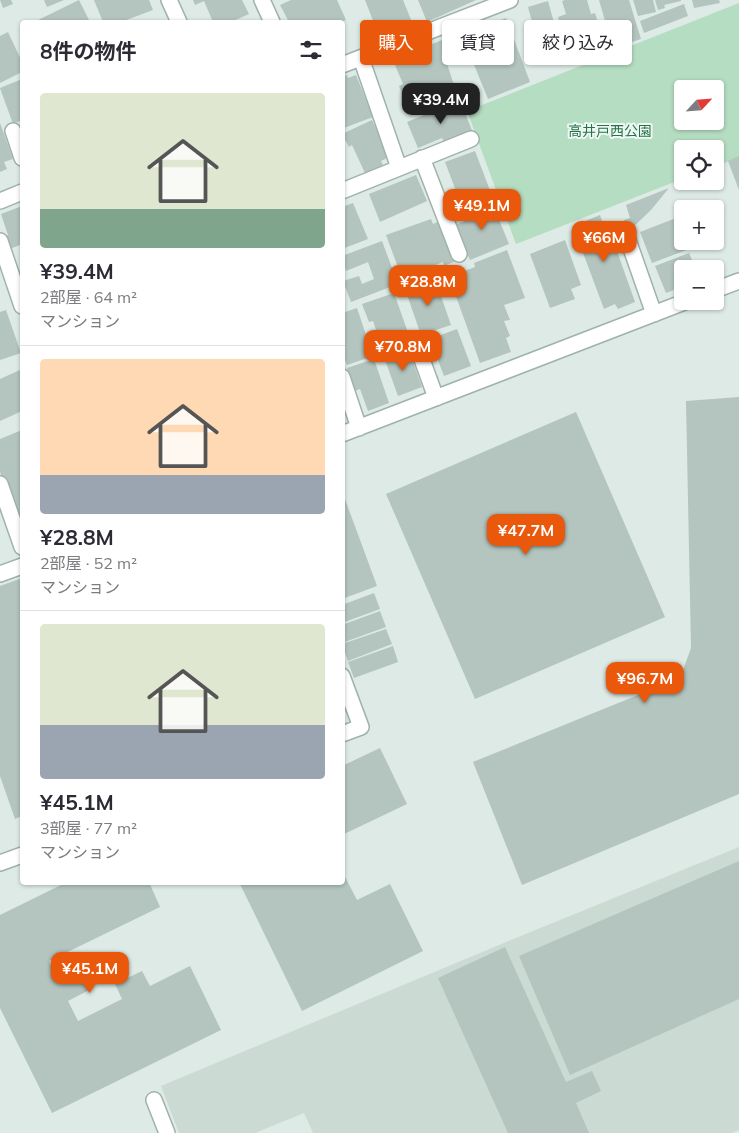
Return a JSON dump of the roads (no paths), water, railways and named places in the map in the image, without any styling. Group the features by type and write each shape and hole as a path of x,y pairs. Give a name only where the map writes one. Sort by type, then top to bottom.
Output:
{"street":[{"path":"169,0 178,20"},
{"path":"262,0 271,20"},
{"path":"432,30 501,2"},
{"path":"345,64 360,58"},
{"path":"363,65 399,168"},
{"path":"12,131 20,153"},
{"path":"345,190 471,138"},
{"path":"422,158 459,254"},
{"path":"0,201 20,193"},
{"path":"627,237 654,314"},
{"path":"0,241 20,300"},
{"path":"724,287 739,281"},
{"path":"345,433 674,306"},
{"path":"416,343 436,398"},
{"path":"345,386 359,428"},
{"path":"0,484 20,541"},
{"path":"0,574 20,567"},
{"path":"345,684 360,727 345,733"},
{"path":"0,863 20,856"},
{"path":"154,1100 167,1133"}],"park label":[{"name":"高井戸西公園","path":"610,131"}]}
